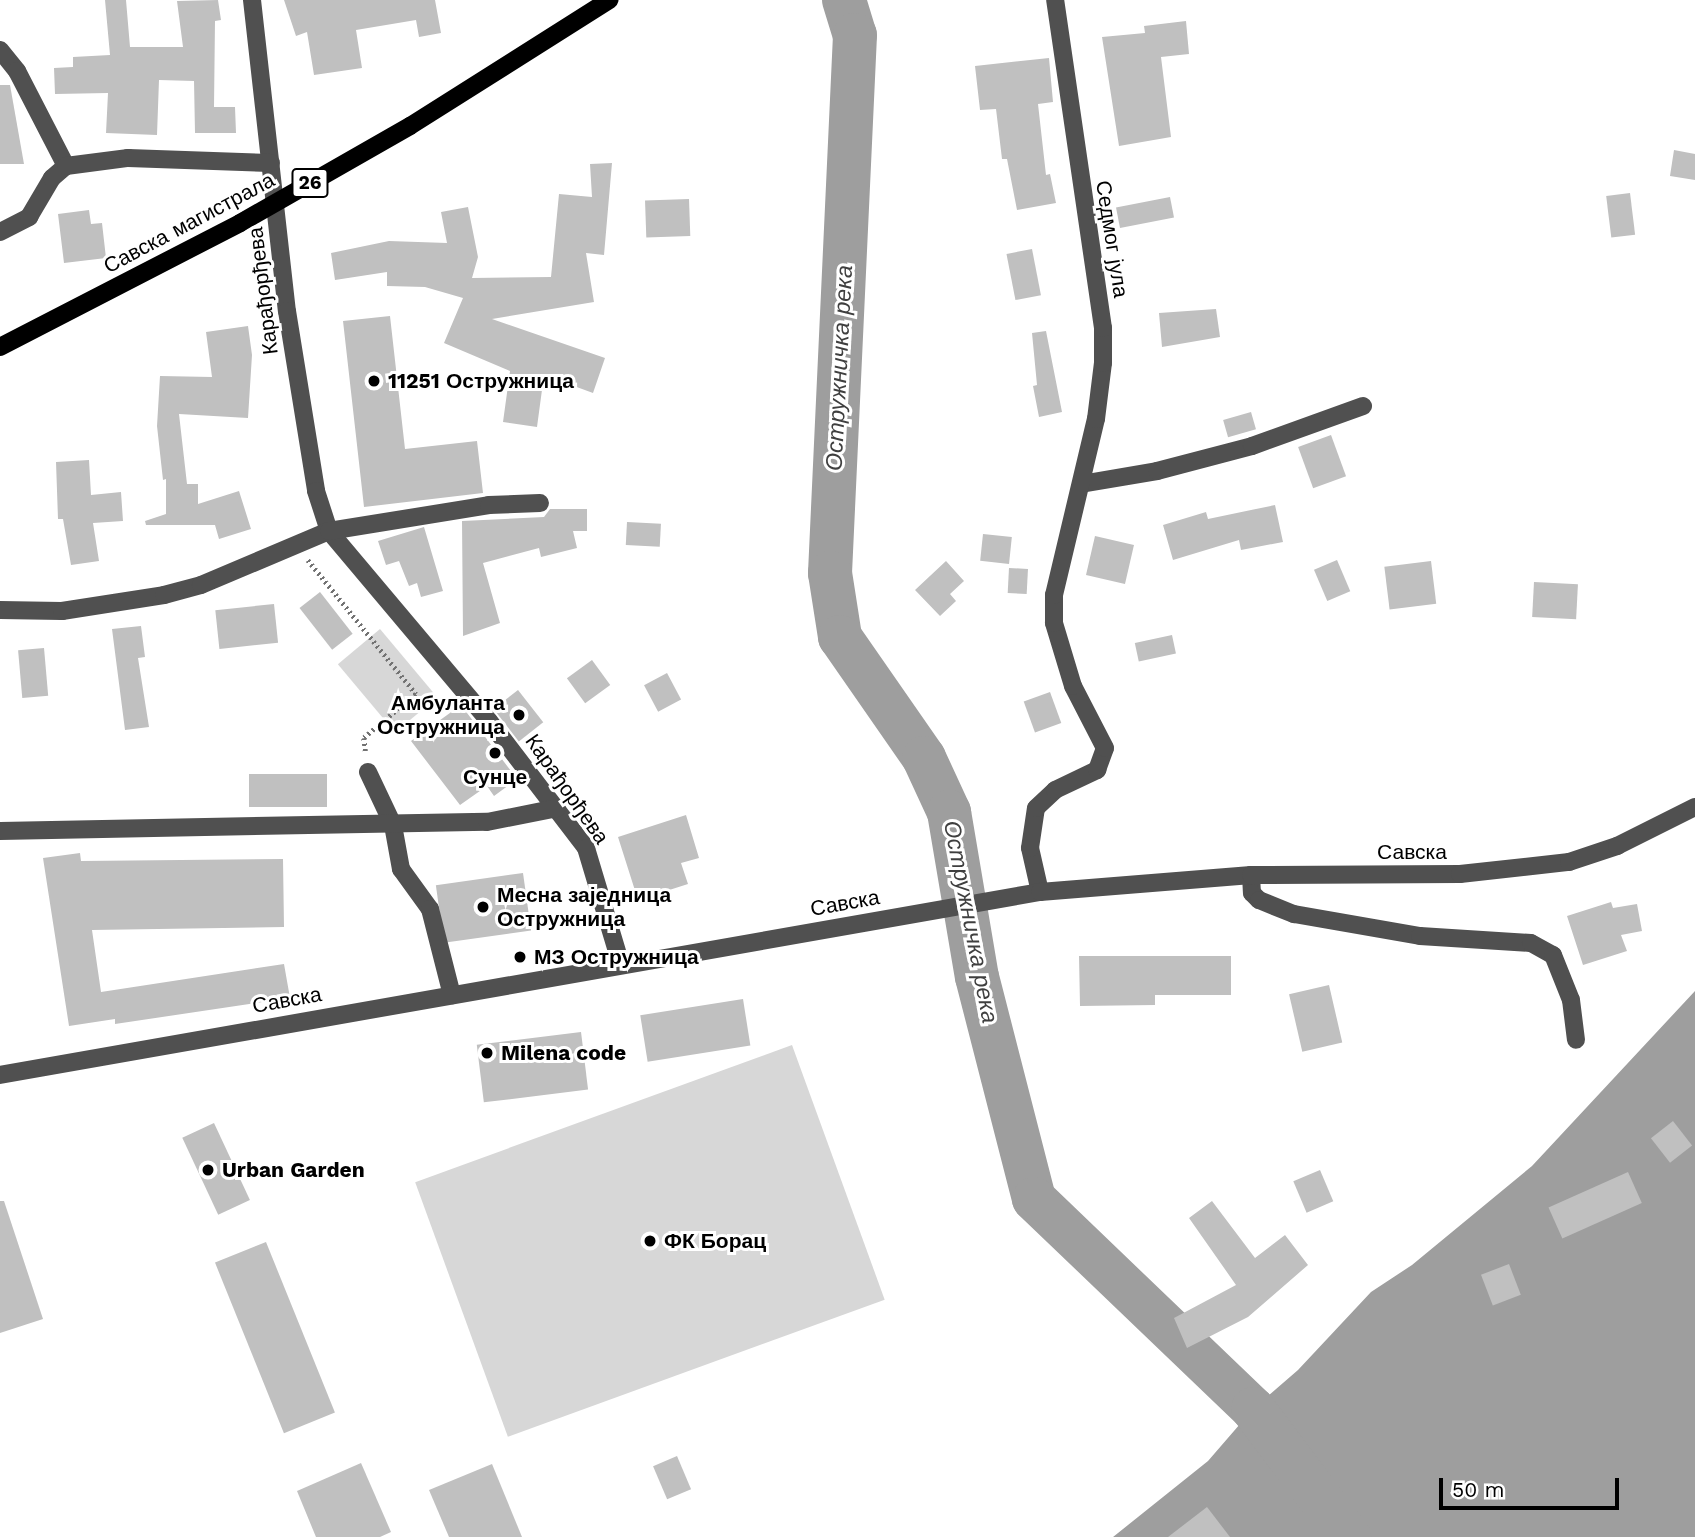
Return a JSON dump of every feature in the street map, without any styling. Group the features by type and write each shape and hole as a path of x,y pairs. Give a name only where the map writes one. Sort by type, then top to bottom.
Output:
{"main road":[{"name":"Савска магистрала","path":"0,346 240,223 410,126 609,0"}],"street":[{"name":"Карађорђева","path":"252,0 305,432 316,491 330,531 557,808 589,856 621,964"},
{"name":"Седмог јула","path":"1040,892 1030,848 1036,808 1055,790 1097,770 1105,748 1073,686 1054,623 1054,595 1097,408 1103,328 1055,0"},
{"path":"0,50 17,71 66,166"},
{"path":"0,232 29,217 52,178 66,166 128,158 271,163"},
{"path":"1081,484 1157,471 1252,446 1363,407"},
{"path":"0,610 62,611 164,595 201,585 330,531 489,505 540,503"},
{"path":"368,772 393,825 401,869 430,909 452,995"},
{"name":"Савска","path":"0,1075 1040,892 1251,875 1460,874 1569,862 1617,846 1695,807"},
{"path":"0,831 487,822 557,808"},
{"path":"1251,875 1252,893 1259,900 1294,914 1420,936 1531,943 1553,955 1571,1000 1576,1041"}],"path":[{"path":"303,542 310,566 416,694 364,738 368,772"}],"shaded area":[{"path":"380,629 437,697 395,733 338,664"},
{"path":"1695,991 1695,1537 1113,1537 1208,1461 1253,1409 1298,1370 1371,1292 1412,1265 1532,1166"},
{"name":"ФК Борац","path":"792,1045 885,1300 508,1437 415,1182"}],"building":[{"path":"105,0 126,0 130,47 183,47 177,1 218,0 221,20 215,21 214,107 235,107 236,133 195,133 194,81 159,80 157,135 106,133 108,93 55,94 54,68 73,67 73,57 110,55"},
{"path":"284,0 435,0 441,33 419,37 416,20 356,30 362,68 314,75 307,32 296,36"},
{"path":"1186,21 1189,54 1161,57 1171,137 1119,146 1102,37 1145,33 1144,26"},
{"path":"1049,58 1053,102 1038,104 1046,175 1050,174 1056,203 1017,210 1007,159 1002,159 996,109 980,110 975,66"},
{"path":"0,85 10,85 24,164 0,164"},
{"path":"1674,150 1695,154 1695,180 1670,176"},
{"path":"612,163 604,255 586,253 594,302 492,319 605,358 593,393 544,375 537,427 503,422 510,371 444,343 463,298 425,287 387,286 387,272 335,280 331,253 389,241 447,243 441,212 468,207 478,257 472,278 551,277 559,194 592,197 590,164"},
{"path":"1630,193 1635,235 1611,238 1606,196"},
{"path":"1170,197 1174,218 1120,228 1116,207"},
{"path":"689,199 690,236 646,238 645,201"},
{"path":"89,210 91,224 102,223 106,258 64,263 58,214"},
{"path":"1032,249 1041,295 1015,300 1006,254"},
{"path":"1216,309 1220,337 1162,347 1159,313"},
{"name":"11251 Остружница","path":"390,316 405,449 477,441 483,493 364,507 343,321"},
{"path":"248,326 252,355 248,418 179,414 187,484 198,484 198,504 239,491 251,529 219,539 215,525 146,525 145,521 166,514 166,479 163,480 157,426 160,376 212,377 206,332"},
{"path":"1046,331 1062,412 1039,417 1033,386 1037,385 1032,333"},
{"path":"1251,412 1256,429 1228,437 1223,420"},
{"path":"1331,435 1346,476 1313,488 1298,447"},
{"path":"89,460 91,495 121,492 123,521 93,523 99,561 71,565 63,519 58,519 56,462"},
{"path":"1275,505 1283,542 1241,550 1239,540 1173,560 1163,525 1206,512 1208,519"},
{"path":"550,509 587,509 587,531 573,531 577,548 541,557 539,548 483,563 500,623 463,636 462,521 544,517"},
{"path":"627,522 661,524 660,547 626,545"},
{"path":"424,527 443,591 421,597 417,583 409,586 399,561 386,565 378,541"},
{"path":"983,534 1012,537 1009,564 980,561"},
{"path":"1095,536 1134,545 1125,584 1086,575"},
{"path":"1337,560 1350,591 1327,601 1314,570"},
{"path":"946,561 964,581 950,594 956,601 940,616 915,590"},
{"path":"1431,561 1436,604 1390,609 1384,567"},
{"path":"1009,568 1028,569 1027,594 1008,593"},
{"path":"1534,582 1578,584 1576,619 1532,617"},
{"path":"320,592 353,634 332,650 300,608"},
{"path":"274,604 278,643 219,649 215,610"},
{"path":"141,626 145,657 138,658 149,727 125,730 112,629"},
{"path":"1172,635 1176,654 1139,661 1135,643"},
{"path":"44,648 48,696 22,698 18,650"},
{"path":"592,660 610,685 585,703 567,678"},
{"path":"667,673 681,699 658,712 644,685"},
{"name":"Амбуланта Остружница","path":"518,690 543,722 519,741 494,709"},
{"path":"1050,692 1061,723 1035,733 1024,702"},
{"path":"461,705 517,779 494,796 487,786 460,805 411,741"},
{"path":"249,774 327,774 327,807 249,807"},
{"path":"686,815 699,858 681,863 688,884 638,900 618,837"},
{"path":"80,853 81,861 283,859 284,927 92,930 101,992 284,964 290,998 115,1024 115,1019 69,1026 43,858"},
{"name":"Месна заједница Остружница","path":"523,873 531,930 444,943 436,885"},
{"path":"1611,902 1613,908 1637,904 1642,931 1621,935 1627,951 1583,965 1567,916"},
{"path":"1079,956 1231,956 1231,995 1155,995 1155,1005 1080,1006"},
{"path":"1329,985 1342,1042 1302,1052 1289,994"},
{"path":"743,999 750,1045 648,1062 640,1015"},
{"path":"581,1032 588,1090 484,1102 477,1045"},
{"path":"1673,1121 1692,1145 1670,1163 1651,1138"},
{"path":"214,1123 250,1200 218,1215 182,1138"},
{"path":"1320,1170 1333,1201 1307,1213 1293,1181"},
{"path":"1628,1172 1642,1203 1562,1238 1549,1207"},
{"path":"0,1201 4,1201 43,1319 0,1333"},
{"path":"1212,1201 1255,1258 1285,1235 1308,1265 1248,1317 1187,1348 1174,1318 1236,1285 1189,1218"},
{"path":"266,1242 335,1413 284,1433 215,1263"},
{"path":"1509,1264 1521,1295 1493,1306 1481,1275"},
{"path":"677,1456 691,1489 667,1499 653,1466"},
{"path":"361,1463 391,1532 380,1537 316,1537 297,1491"},
{"path":"492,1464 522,1537 449,1537 429,1490"},
{"path":"1207,1507 1230,1537 1168,1537"}],"waterway":[{"name":"Остружничка река","path":"844,0 855,35 830,573 840,637 924,758 949,812 977,977 1034,1199 1253,1409 1349,1537"}],"place":[{"name":"11251 Остружница","path":"374,381"},
{"name":"Амбуланта Остружница","path":"519,715"},
{"name":"Сунце","path":"495,753"},
{"name":"Месна заједница Остружница","path":"483,907"},
{"name":"МЗ Остружница","path":"520,957"},
{"name":"Milena code","path":"487,1053"},
{"name":"Urban Garden","path":"208,1170"},
{"name":"ФК Борац","path":"650,1241"}]}
